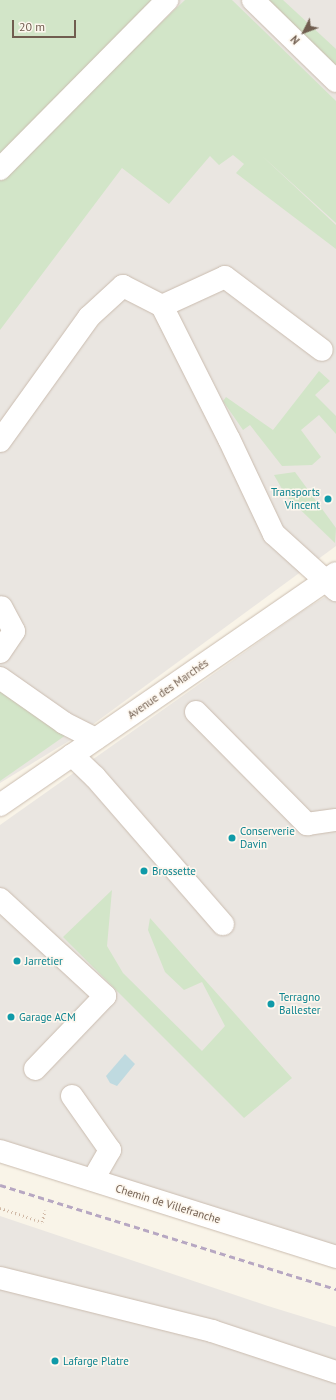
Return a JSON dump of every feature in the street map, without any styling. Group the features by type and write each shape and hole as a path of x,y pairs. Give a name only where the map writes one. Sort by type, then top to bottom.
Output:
{"street":[{"path":"0,169 167,0"},
{"path":"253,0 336,81"},
{"path":"162,306 225,277 322,350"},
{"path":"0,441 89,317 123,286 162,306 229,439 274,534 332,581"},
{"name":"Avenue des Marchés","path":"0,805 95,739 332,581"},
{"path":"0,652 14,631 1,607"},
{"path":"0,678 64,722 95,739"},
{"path":"196,712 307,824 336,820"},
{"path":"72,755 96,777 223,924"},
{"path":"0,899 105,996 35,1069"},
{"path":"72,1096 110,1150 93,1180"},
{"name":"Chemin de Villefranche","path":"0,1151 336,1257"},
{"path":"0,1278 212,1331 336,1372"}],"path":[{"path":"0,1208 42,1222 45,1210"}],"shaded area":[{"path":"0,0 336,0 336,546 77,736 0,783"},
{"path":"336,590 336,1249 0,1144 0,825 304,610"},
{"path":"0,1216 268,1306 336,1327 336,1400 0,1400"}],"green space":[{"path":"0,0 156,0 0,156"},
{"path":"185,0 232,0 336,101 336,223 261,155 336,225 336,249 236,173 244,164 233,155 219,165 210,156 169,204 122,168 0,330 0,176"},
{"path":"266,0 283,0 336,49 336,67"},
{"path":"319,371 330,381 315,395 336,416 336,434 319,415 301,430 321,457 312,465 282,466 250,425 243,430 223,401 226,397 273,430"},
{"path":"295,472 336,528 335,543 286,496 274,475"},
{"path":"0,689 66,735 0,781"},
{"path":"112,890 107,946 123,973 202,1051 225,1026 202,982 184,990 165,972 148,930 150,918 292,1078 244,1118 63,937"}],"water":[{"path":"125,1054 135,1064 117,1086 110,1083 106,1076"}],"railway":[{"path":"0,1185 336,1289"}],"place":[{"name":"Transports Vincent","path":"328,499"},
{"name":"Conserverie Davin","path":"232,838"},
{"name":"Brossette","path":"144,871"},
{"name":"Jarretier","path":"17,961"},
{"name":"Terragno Ballester","path":"271,1004"},
{"name":"Garage ACM","path":"11,1017"},
{"name":"Lafarge Platre","path":"55,1361"}]}
